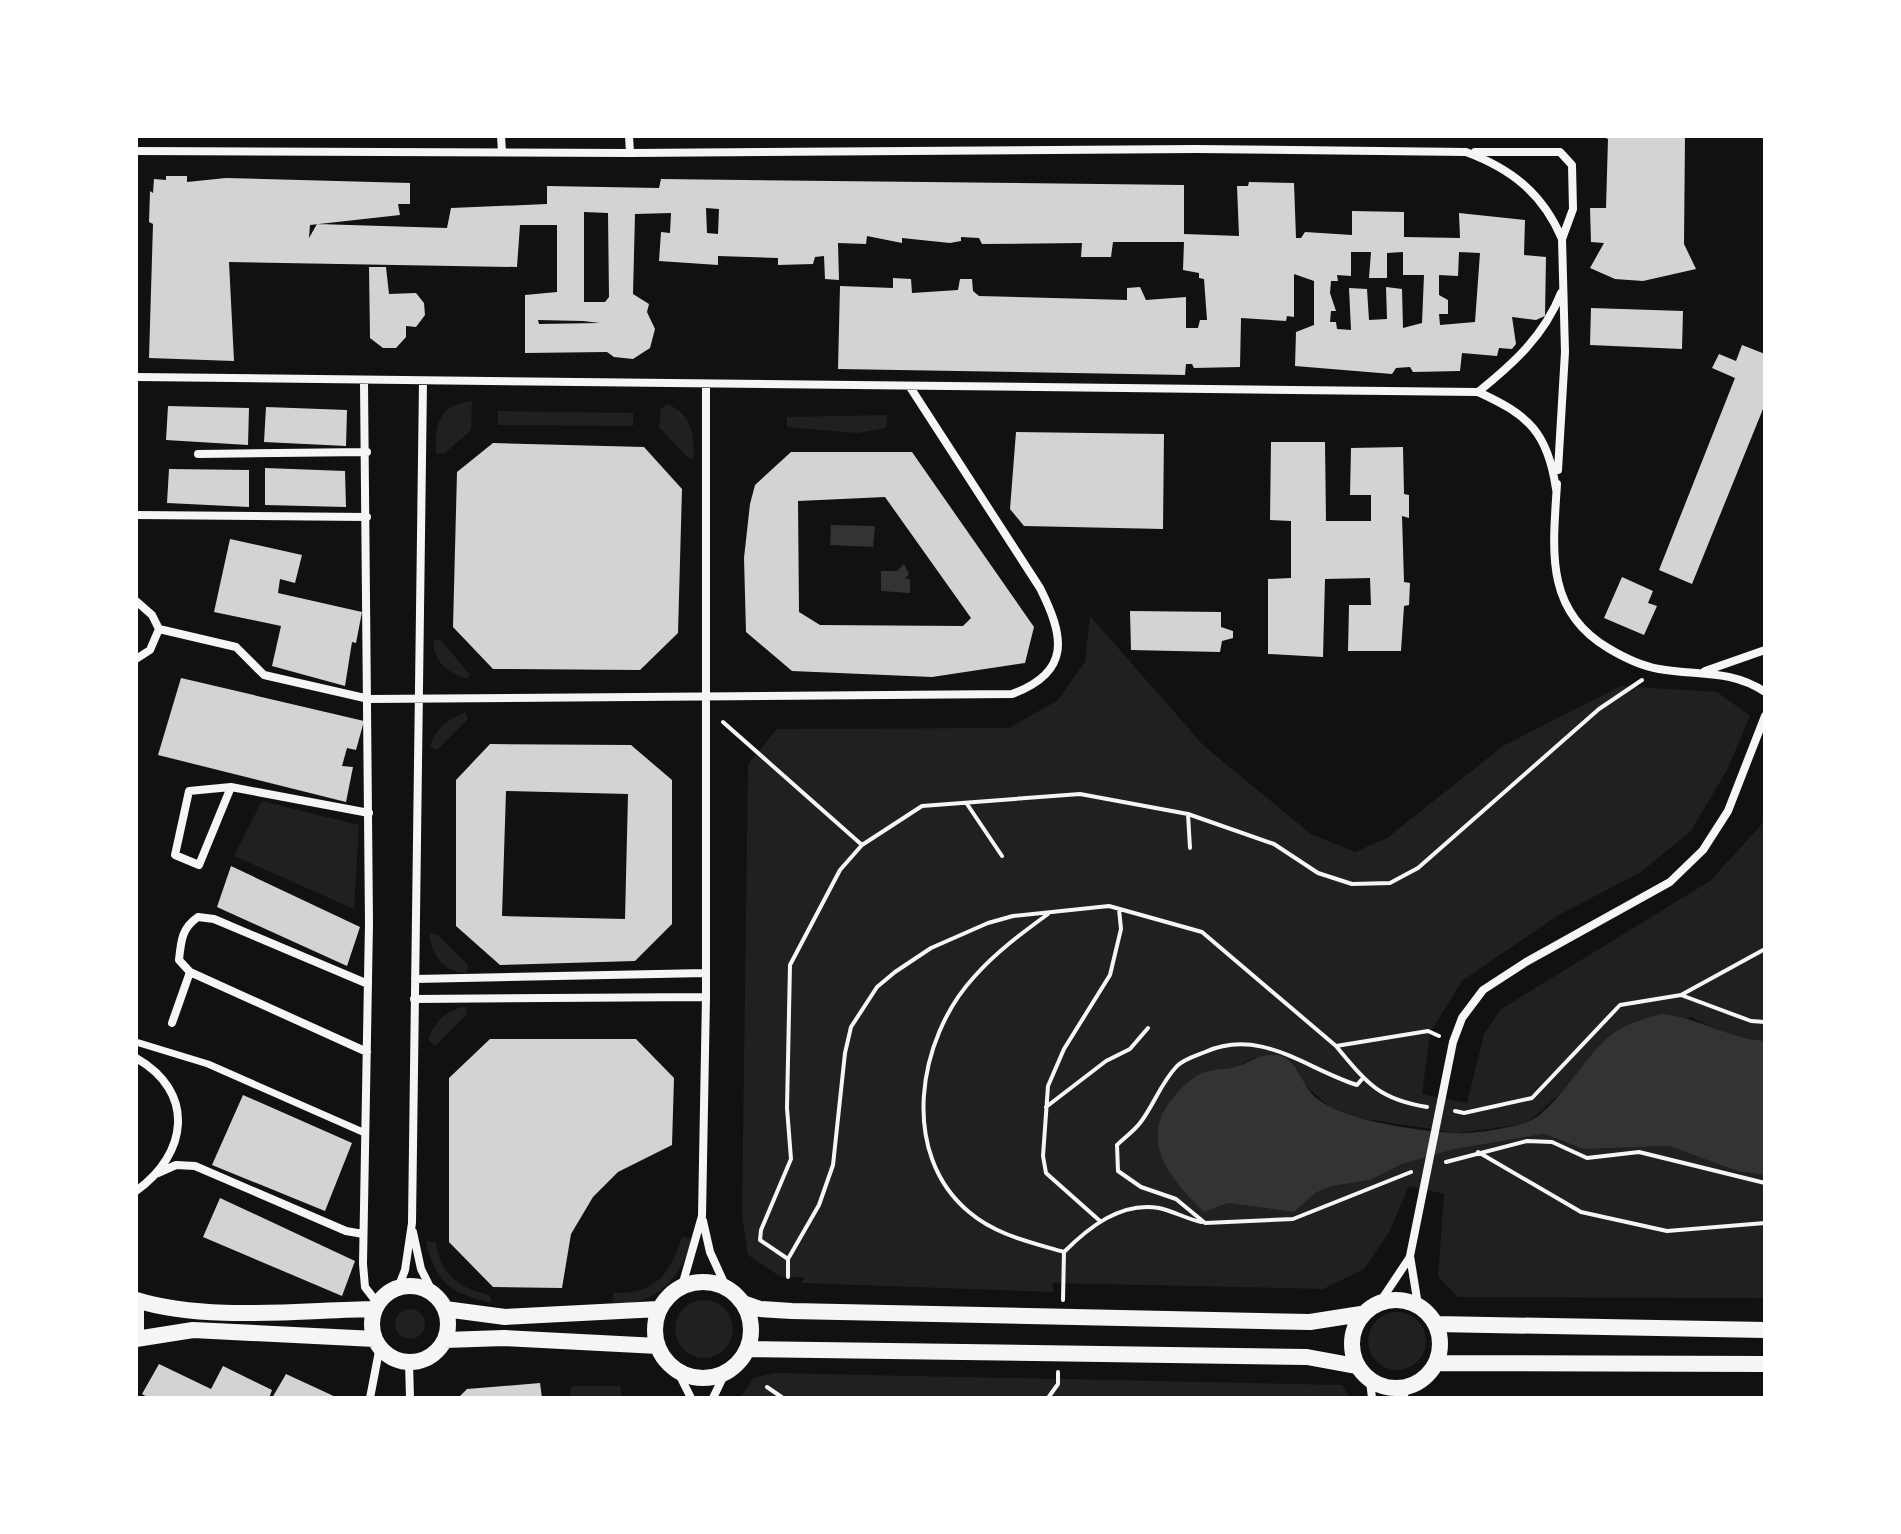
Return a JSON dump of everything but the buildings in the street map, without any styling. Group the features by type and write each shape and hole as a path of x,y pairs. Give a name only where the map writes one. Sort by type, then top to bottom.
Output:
{"main road":[{"path":"704,1282 726,1287 743,1303 751,1325 747,1349 738,1363 725,1373 701,1378 677,1370 658,1346 655,1324 659,1309 682,1286 704,1282"},
{"path":"417,1287 434,1295 445,1309 448,1328 445,1340 428,1358 409,1362 395,1359 378,1342 372,1321 377,1307 398,1288 417,1287"},
{"path":"743,1303 770,1310 1310,1322 1361,1314 1380,1302 1399,1299 1418,1305 1436,1324 1441,1344 1437,1363 1425,1378 1405,1393 1389,1389 1371,1390 1356,1366 1351,1339 1361,1314"},
{"path":"136,1331 136,1302 197,1311 377,1307"},
{"path":"445,1309 505,1317 659,1309"},
{"path":"1436,1324 1765,1330"},
{"path":"136,1339 193,1330 378,1342"},
{"path":"445,1340 504,1338 658,1346"},
{"path":"747,1349 1307,1357 1356,1366"},
{"path":"1437,1363 1765,1364"}],"street":[{"path":"501,136 502,152"},
{"path":"629,136 630,153"},
{"path":"136,151 630,153 1181,149 1560,152 1572,165 1573,209 1562,239 1565,352 1554,560 1562,602 1595,641 1619,654 1658,669 1736,677 1765,692"},
{"path":"1466,152 1501,167 1528,186 1553,219 1562,239"},
{"path":"1478,392 1527,349 1554,310 1563,289"},
{"path":"136,377 706,386 1478,392 1520,414 1537,431 1550,452 1556,489"},
{"path":"364,382 369,813 363,1234 365,1287 377,1307"},
{"path":"423,382 412,1223 421,1269 434,1295"},
{"path":"706,386 706,997 702,1216 710,1252 726,1287"},
{"path":"159,629 236,647 264,675 369,699 419,697 706,702 1012,694 1031,687 1053,664 1061,638 1057,621 1040,588 910,387"},
{"path":"198,454 367,452"},
{"path":"136,515 367,517"},
{"path":"136,601 152,615 159,629 150,650 136,659"},
{"path":"1701,672 1765,650"},
{"path":"1380,1302 1410,1256 1446,1072 1462,1018 1483,990 1526,962 1670,882 1703,850 1728,811 1765,716"},
{"path":"231,787 199,865 175,855 189,791 231,787 369,813"},
{"path":"367,1052 190,972 179,960 181,941 186,926 198,917 214,919 368,984"},
{"path":"172,1023 190,972"},
{"path":"415,979 706,973"},
{"path":"414,999 706,997"},
{"path":"136,1042 208,1064 365,1133"},
{"path":"136,1058 162,1076 170,1086 177,1113 175,1143 158,1173"},
{"path":"136,1191 158,1173 176,1165 195,1166 346,1231 363,1234"},
{"path":"682,1286 702,1216"},
{"path":"398,1288 412,1223"},
{"path":"1410,1256 1418,1305"},
{"path":"370,1398 378,1342"},
{"path":"409,1362 410,1398"},
{"path":"677,1370 691,1398"},
{"path":"713,1398 725,1373"}],"path":[{"path":"788,1259 760,1240 761,1230 791,1159 787,1108 790,965 840,870 862,845 922,806 1080,794 1188,814 1274,844 1318,873 1352,884 1390,883 1418,868 1599,709 1658,669"},
{"path":"706,702 862,845"},
{"path":"967,804 1002,856"},
{"path":"1188,814 1190,848"},
{"path":"788,1277 788,1259 819,1205 833,1165 845,1053 851,1027 877,987 931,948 988,923 1013,916 1109,906 1202,932 1336,1046 1363,1078 1394,1101 1436,1108"},
{"path":"1100,1221 1046,1173 1043,1156 1048,1086 1064,1049 1110,975 1121,929 1119,909"},
{"path":"1050,913 1010,942 973,978 947,1013 931,1055 924,1128 931,1165 947,1192 971,1214 1001,1233 1064,1252"},
{"path":"1450,1110 1464,1113 1532,1098 1620,1005 1681,995 1765,949"},
{"path":"1681,995 1751,1021 1765,1022"},
{"path":"1046,1107 1106,1061 1130,1049 1148,1028"},
{"path":"1336,1046 1428,1031 1453,1042"},
{"path":"1205,1223 1176,1199 1141,1187 1118,1171 1117,1145 1140,1123 1156,1092 1180,1063 1212,1049 1261,1044 1314,1065 1331,1078 1357,1085 1363,1078"},
{"path":"1438,1164 1527,1141 1552,1142 1587,1158 1639,1152 1765,1183"},
{"path":"1477,1152 1581,1212 1667,1231 1765,1223"},
{"path":"1063,1315 1064,1252 1100,1221 1138,1207 1159,1208 1205,1223 1293,1219 1369,1186 1423,1168"},
{"path":"1048,1398 1058,1384 1059,1353"},
{"path":"767,1387 783,1398"}],"shaded area":[{"path":"472,401 471,430 445,453 436,454 441,417 452,407"},
{"path":"667,404 687,419 694,459 688,458 659,427 661,409"},
{"path":"498,411 633,413 633,426 498,425"},
{"path":"887,415 886,428 858,433 787,427 787,417"},
{"path":"831,525 875,526 873,547 830,545"},
{"path":"904,564 909,574 905,579 910,579 910,593 881,591 881,571 897,571"},
{"path":"1090,616 1204,746 1311,834 1355,852 1387,838 1503,746 1621,686 1717,692 1750,716 1728,768 1691,831 1641,872 1557,916 1462,981 1430,1033 1422,1094 1467,1103 1484,1034 1501,1009 1710,881 1761,825 1765,816 1765,1041 1732,1037 1691,1017 1602,1042 1574,1081 1526,1124 1457,1133 1360,1118 1330,1107 1300,1081 1291,1062 1254,1058 1234,1068 1208,1070 1204,1212 1228,1203 1294,1212 1315,1193 1332,1186 1370,1180 1402,1164 1455,1149 1544,1134 1584,1149 1669,1146 1737,1171 1765,1175 1765,1298 1458,1297 1438,1276 1444,1194 1409,1186 1389,1232 1364,1269 1323,1289 1052,1283 1054,1292 802,1283 804,1277 781,1277 748,1255 742,1216 748,764 777,729 1009,728 1058,700 1085,662"},
{"path":"440,639 470,675 467,679 448,670 439,661 433,641"},
{"path":"465,712 468,719 437,750 430,747 443,725"},
{"path":"262,801 359,825 354,909 234,856"},
{"path":"429,933 437,934 468,965 467,973 452,970 440,961"},
{"path":"465,1006 467,1014 435,1046 428,1040 442,1018"},
{"path":"1661,1014 1765,1041 1765,1175 1737,1171 1669,1146 1584,1149 1544,1134 1455,1149 1402,1164 1370,1180 1332,1186 1315,1193 1294,1212 1228,1203 1204,1212 1172,1175 1159,1148 1161,1119 1169,1103 1189,1081 1208,1071 1235,1067 1269,1055 1281,1056 1292,1063 1315,1097 1362,1118 1402,1127 1455,1133 1488,1131 1522,1124 1533,1120 1554,1101 1608,1037 1630,1024"},
{"path":"682,1237 691,1239 687,1252 674,1277 664,1287 641,1301 613,1302 613,1293 640,1290 659,1280 672,1262"},
{"path":"426,1241 436,1242 442,1263 453,1278 469,1289 490,1295 491,1303 465,1295 446,1284 434,1267"},
{"path":"704,1300 725,1308 733,1329 725,1350 704,1358 683,1350 675,1329 683,1308"},
{"path":"410,1309 421,1313 425,1324 421,1335 410,1339 399,1335 395,1324 399,1313"},
{"path":"1397,1312 1417,1321 1426,1341 1417,1361 1397,1370 1377,1361 1368,1341 1377,1321"},
{"path":"775,1373 1342,1385 1349,1396 740,1398 754,1378"},
{"path":"572,1386 620,1386 622,1398 569,1398"}]}
